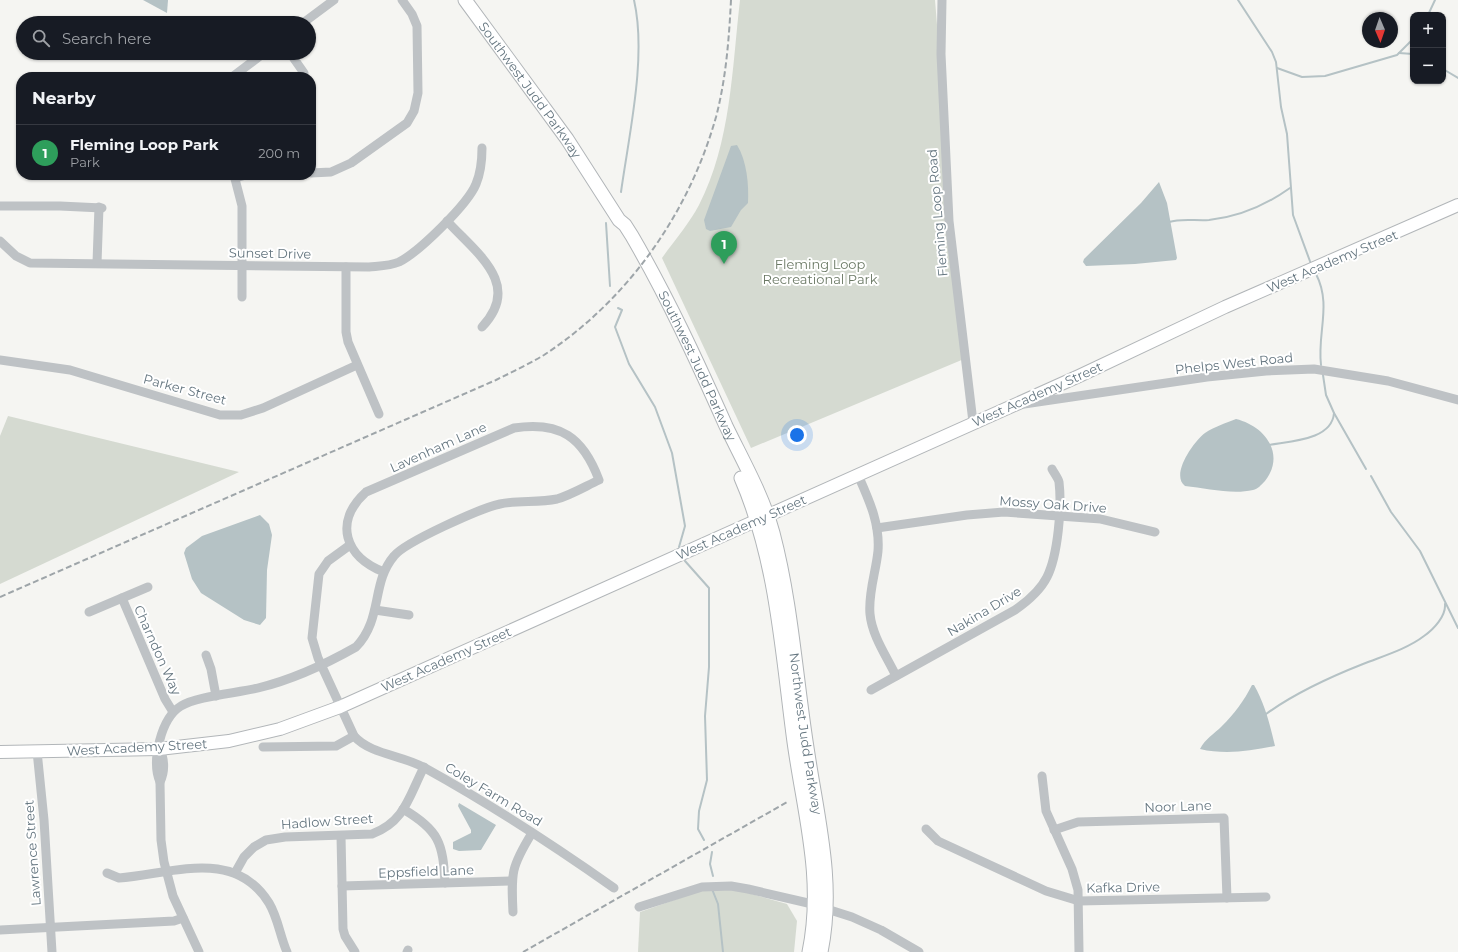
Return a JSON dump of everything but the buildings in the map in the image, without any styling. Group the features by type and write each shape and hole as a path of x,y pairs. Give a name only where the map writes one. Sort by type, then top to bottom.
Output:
{"highway":[{"name":"Southwest Judd Parkway","path":"465,0 567,139 619,220 625,225 632,236 676,316 763,518"},
{"name":"Northwest Judd Parkway","path":"763,518 773,535 785,591 808,754 825,855 827,880 809,952"},
{"name":"Northwest Judd Parkway","path":"821,907 821,952"}],"main road":[{"name":"West Academy Street","path":"0,752 159,749 246,738 280,729 340,706 763,518 1225,307 1458,205"}],"street":[{"path":"312,16 334,0"},
{"path":"316,173 331,172 347,166 407,123 414,111 418,93 417,26 412,14 402,0"},
{"name":"Fleming Loop Road","path":"942,0 940,19 941,61 949,221 973,422"},
{"path":"239,72 255,60"},
{"path":"295,60 303,72"},
{"name":"Sunset Drive","path":"0,240 16,256 30,263 346,267 387,266 407,257 447,221 468,198 476,184 481,163 482,148"},
{"path":"235,180 242,206 242,297"},
{"path":"0,206 100,207 97,263"},
{"path":"447,221 493,270 498,285 498,300 492,316 482,327"},
{"path":"346,267 346,332 357,365 379,414"},
{"name":"Parker Street","path":"0,360 70,370 220,415 241,415 263,408 357,365"},
{"name":"Phelps West Road","path":"1011,406 1207,377 1266,370 1302,369 1332,371 1388,381 1458,400"},
{"name":"Lavenham Lane","path":"350,545 347,534 350,513 357,501 366,492 514,428 529,425 542,426 567,435 586,452 599,480 559,498 547,501 512,502 487,508 401,549 394,556 384,572"},
{"name":"Nakina Drive","path":"871,690 993,623 1031,598 1047,578 1053,563 1056,546 1059,515 1059,481 1052,469"},
{"path":"858,475 874,511 877,528 878,550 870,601 870,615 873,628 896,676"},
{"name":"Mossy Oak Drive","path":"877,528 967,515 1004,512 1101,518 1155,532"},
{"path":"199,952 173,896 166,872 161,840 160,782 157,776 156,755 159,749 164,725 173,712 183,704 281,681 356,647 365,637 371,626 384,572 366,563 350,545"},
{"name":"Coley Farm Road","path":"350,545 328,561 319,574 312,638 321,664 354,736 363,744 373,749 406,759 424,767 532,833 614,888"},
{"path":"89,612 148,587"},
{"name":"Charndon Way","path":"122,598 165,699 173,712"},
{"path":"375,610 409,615"},
{"path":"206,655 211,669 216,696"},
{"path":"263,747 336,746 354,736"},
{"name":"Lawrence Street","path":"37,751 52,952"},
{"name":"Hadlow Street","path":"235,873 244,857 254,847 266,840 285,837 372,834 384,830 392,825 404,809 424,767"},
{"path":"1042,776 1046,811 1072,868 1079,901 1078,952"},
{"path":"404,809 421,820 436,838 444,856 445,883"},
{"name":"Noor Lane","path":"1054,830 1078,822 1224,818 1227,898"},
{"name":"Kafka Drive","path":"926,829 938,841 1046,891 1079,901 1266,897"},
{"path":"513,912 512,882 514,864 532,833"},
{"path":"341,836 343,929 345,936 355,952"},
{"path":"107,873 120,878 202,867 218,868 235,873 257,888 270,904 287,952"},
{"name":"Eppsfield Lane","path":"342,886 512,882"},
{"path":"639,907 691,890 713,886 748,889 821,907 862,921 919,952"},
{"path":"0,930 51,929 174,921 183,918"}],"green space":[{"name":"Fleming Loop Recreational Park","path":"740,0 935,0 964,359 751,448 662,258 686,226 699,205 710,181 718,157 724,131 732,79"},
{"path":"8,416 239,472 0,584 0,436"},
{"path":"723,886 787,904 797,921 794,952 638,952 640,912 703,890"}],"shaded area":[{"path":"143,0 168,0 167,13"},
{"path":"737,145 743,158 747,173 748,203 741,210 731,227 710,231 706,229 704,220 731,146"},
{"path":"1159,182 1167,203 1177,258 1176,260 1135,264 1086,266 1083,262 1084,259 1141,203"},
{"path":"1236,419 1256,428 1269,442 1273,451 1273,461 1271,471 1265,481 1256,489 1236,492 1185,486 1181,481 1180,474 1185,458 1195,443 1205,433"},
{"path":"260,515 269,524 272,535 267,570 266,618 260,625 244,620 201,593 192,579 184,553 186,548 202,536"},
{"path":"1252,685 1254,685 1258,692 1264,707 1275,746 1247,751 1228,752 1200,749 1207,739 1235,712"},
{"path":"459,803 496,825 481,850 459,851 453,849 453,842 471,833 471,830 458,806"}],"waterway":[{"path":"621,192 638,71 638,22 634,0"},
{"path":"1238,0 1272,52 1276,62 1281,107 1287,134 1293,215 1311,264"},
{"path":"1429,12 1435,0"},
{"path":"1277,68 1302,77 1325,76 1397,55 1410,42"},
{"path":"1399,53 1410,54"},
{"path":"1446,71 1458,78"},
{"path":"1169,222 1184,220 1209,220 1231,216 1262,205 1290,188"},
{"path":"606,223 610,286"},
{"path":"1316,274 1321,285 1324,308 1320,353 1321,365"},
{"path":"618,308 622,310 615,327 629,364 655,407 672,453 685,526 679,547"},
{"path":"1323,375 1326,395 1334,413 1366,469"},
{"path":"1269,445 1309,438 1318,434 1326,429 1332,422 1334,413"},
{"path":"1371,476 1391,512 1420,551 1458,628"},
{"path":"685,561 709,588 709,667 705,716 707,780 699,811 698,829 704,840"},
{"path":"1264,714 1301,692 1325,680 1395,652 1417,641 1439,622 1444,613 1445,604"},
{"path":"712,852 710,864 713,876"},
{"path":"712,889 718,904 723,952"}],"railway":[{"path":"0,597 496,380 544,355 574,333 603,308 628,281 672,220 690,187 704,153 716,117 726,59 731,0"},
{"path":"523,952 789,801"}],"place":[{"name":"Fleming Loop Park","path":"724,264"}]}
